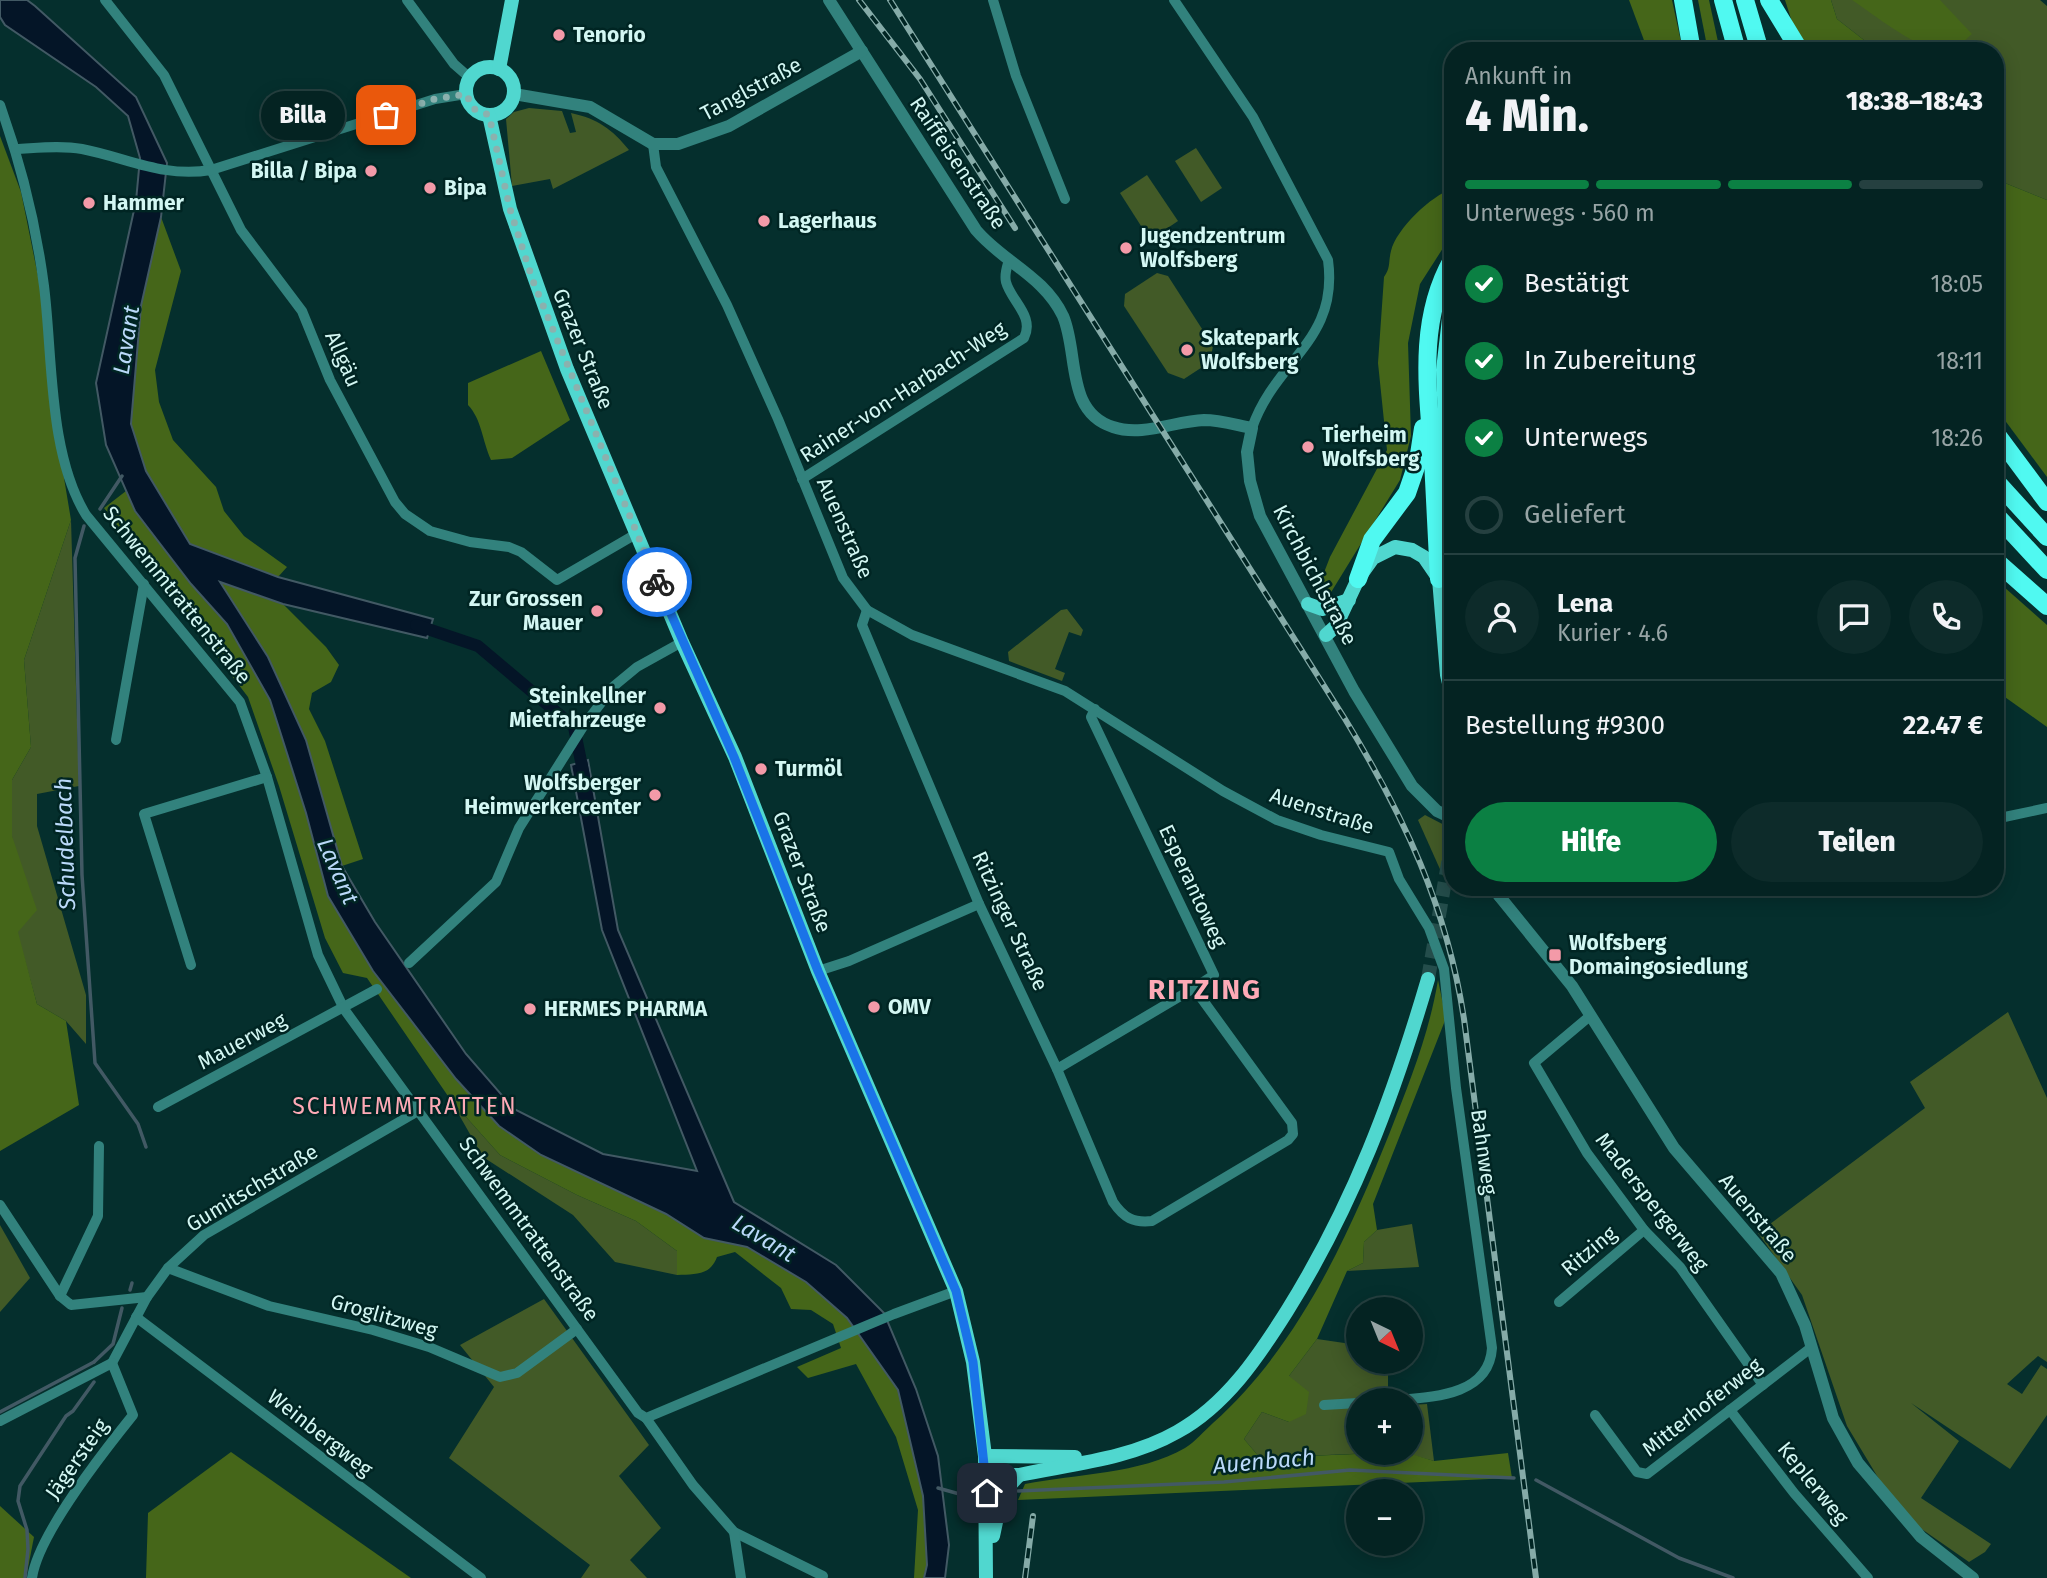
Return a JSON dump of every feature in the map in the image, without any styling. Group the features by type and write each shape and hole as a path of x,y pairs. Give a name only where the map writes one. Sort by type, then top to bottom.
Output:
{"highway":[{"path":"1683,0 1690,42"},
{"path":"1723,0 1735,42"},
{"path":"1745,0 1757,42"},
{"path":"1769,0 1795,42"},
{"path":"1444,279 1434,302 1427,334 1444,476"},
{"path":"1358,579 1372,540 1403,499 1413,479 1436,404 1444,353"},
{"path":"1436,404 1444,414"},
{"path":"1436,404 1439,579"},
{"path":"2004,444 2047,502"},
{"path":"2004,490 2047,537"},
{"path":"2004,524 2047,570"},
{"path":"2004,568 2047,606"}],"main road":[{"path":"499,69 512,0"},
{"path":"483,68 499,69 510,78 514,94 506,109 489,115 474,109 466,94 470,78 483,68"},
{"name":"Grazer Straße","path":"489,115 510,209 533,281 636,534 734,757 818,971 956,1291 973,1362 986,1463 986,1571"},
{"path":"1326,635 1336,626 1358,579 1373,558 1395,547 1412,550 1424,557 1439,579 1444,639"},
{"path":"1308,604 1322,609 1349,600"},
{"path":"986,1463 1001,1475 1019,1475 1143,1449 1201,1418 1232,1388 1270,1339 1322,1255 1369,1155 1402,1068 1427,979"},
{"path":"986,1463 1101,1457"},
{"path":"986,1571 1002,1494 1019,1475"}],"street":[{"name":"Allgäu","path":"105,0 164,75 241,230 302,311 330,380 395,502 405,514 430,531 470,542 509,547 521,552 557,580 636,534"},
{"path":"407,0 454,64 470,78"},
{"name":"Raiffeisenstraße","path":"829,0 976,230 989,245 1038,281 1062,315 1084,404 1100,422 1112,427 1138,430 1203,420 1252,428"},
{"path":"993,0 1016,76 1065,199"},
{"name":"Kirchbichlstraße","path":"1174,0 1253,117 1328,260 1331,286 1324,317 1314,337 1272,385 1252,428 1247,452 1254,500 1354,691 1412,786 1437,811 1444,814"},
{"name":"Tanglstraße","path":"653,144 678,144 729,126 862,51"},
{"path":"16,149 79,148 152,170 187,174 211,170 435,99 466,94"},
{"path":"514,94 590,107 653,144"},
{"name":"Schwemmtrattenstraße","path":"0,106 16,149 44,284 67,475 74,496 240,702 267,777 318,955 344,1009 638,1413 646,1418 693,1485 734,1532"},
{"name":"Auenstraße","path":"653,144 656,167 727,305 843,578 867,610 912,635 1065,691 1252,808 1321,835 1389,852"},
{"name":"Rainer-von-Harbach-Weg","path":"802,479 1018,344 1028,327 1025,316 1006,284 1009,260"},
{"path":"116,740 144,584"},
{"name":"Ritzinger Straße","path":"867,610 862,625 979,904 1057,1069 1113,1202 1129,1219 1152,1220 1278,1146 1293,1134 1292,1123 1194,988"},
{"path":"409,963 496,882 514,836 584,725 614,686 637,667 682,642"},
{"name":"Esperantoweg","path":"1095,709 1091,717 1214,975 1194,988"},
{"path":"191,965 144,814 267,777"},
{"path":"2004,817 2047,808"},
{"name":"Bahnweg","path":"1389,852 1399,879 1429,928 1444,969 1456,1088 1492,1348 1488,1367 1457,1392 1444,1397 1423,1398"},
{"name":"Auenstraße","path":"1498,896 1547,953 1674,1148 1781,1273 1798,1306 1829,1406 1858,1463 1921,1537 1973,1578"},
{"path":"818,971 849,961 979,904"},
{"path":"1057,1069 1194,988"},
{"name":"Mauerweg","path":"158,1107 377,989"},
{"name":"Maderspergerweg","path":"1590,1016 1534,1063 1587,1153 1644,1230 1680,1267 1763,1385"},
{"name":"Gumitschstraße","path":"111,1363 147,1297 169,1268 204,1235 418,1111"},
{"path":"61,1296 98,1216 99,1146"},
{"path":"0,1205 61,1296 71,1305 147,1297"},
{"name":"Ritzing","path":"1559,1301 1644,1230"},
{"name":"Groglitzweg","path":"169,1268 269,1306 373,1330 429,1347 500,1377 517,1373 577,1329"},
{"path":"646,1418 894,1314 956,1291"},
{"name":"Weinbergweg","path":"136,1317 481,1578"},
{"name":"Mitterhoferweg","path":"1595,1415 1637,1472 1647,1474 1812,1347"},
{"path":"0,1421 111,1363"},
{"name":"Jägersteig","path":"32,1578 34,1561 46,1538 133,1415 111,1363"},
{"path":"1324,1405 1346,1404"},
{"name":"Keplerweg","path":"1730,1410 1794,1493 1868,1578"},
{"path":"734,1532 823,1576"},
{"path":"734,1532 741,1578"}],"green space":[{"path":"1629,0 1672,0 1681,42 1645,42"},
{"path":"1698,0 1709,0 1718,42 1706,42"},
{"path":"1785,0 1831,0 1837,19 1866,42 1805,42 1793,25"},
{"path":"1831,0 2040,0 2047,6 2047,200 2004,183 2004,42 1866,42 1837,19"},
{"path":"1852,0 1940,0 1972,34 1963,42 1916,42"},
{"path":"529,108 562,111 570,133 576,132 571,113 589,118 617,136 629,150 553,189 550,179 512,186 506,119 514,112"},
{"path":"0,136 21,192 41,291 52,406 71,520 24,660 31,747 12,780 12,836 37,910 18,932 37,1004 66,1021 79,1105 0,1151"},
{"path":"1196,148 1222,188 1201,202 1175,161"},
{"path":"1147,175 1178,221 1150,240 1120,193"},
{"path":"2004,183 2047,200 2047,477 2004,419"},
{"path":"1444,192 1444,246 1420,284 1408,343 1411,436 1400,480 1330,594 1318,588 1330,557 1387,450 1378,363 1384,277 1394,242 1407,223"},
{"path":"161,217 181,271 155,370 159,402 173,440 216,487 224,511 244,536 287,567 278,577 190,544 146,471 131,424 141,306"},
{"path":"1157,273 1168,276 1213,346 1210,362 1184,379 1168,373 1124,306 1125,294"},
{"path":"541,351 570,420 512,458 491,460 479,424 468,405 468,383"},
{"path":"126,491 135,511 191,584 227,624 270,700 306,813 328,896 373,971 456,1079 499,1126 541,1155 666,1214 704,1238 747,1247 806,1282 847,1318 898,1390 923,1496 927,1565 924,1578 914,1578 918,1510 896,1437 856,1364 808,1378 797,1367 841,1348 833,1324 811,1310 791,1309 781,1288 735,1252 717,1257 710,1268 701,1273 677,1275 677,1251 636,1221 577,1195 500,1155 450,1099 367,978 343,973 325,938 279,786 248,697 104,508"},
{"path":"71,520 79,786 37,794 37,826 86,995 86,1044 66,1021 37,1004 17,932 12,836 12,780 31,747 24,660"},
{"path":"219,581 283,604 326,647 339,665 331,682 312,693 309,709 325,741 363,859 342,866 306,740 268,657"},
{"path":"2004,587 2047,625 2047,727 2004,696"},
{"path":"1067,609 1083,630 1081,636 1069,632 1055,669 1065,673 1062,681 1009,661 1008,652 1061,610"},
{"path":"1425,815 1444,825 1444,877 1443,876 1418,820"},
{"path":"1438,980 1446,1018 1373,1204 1377,1230 1364,1242 1363,1263 1347,1271 1317,1339 1289,1376 1309,1392 1306,1414 1289,1422 1262,1412 1244,1439 1260,1458 1346,1454 1346,1465 1423,1465 1423,1458 1434,1461 1508,1453 1512,1478 1423,1482 1423,1479 1346,1479 1346,1485 1018,1500 1025,1484 1107,1472 1168,1457 1196,1440 1243,1393 1271,1360 1295,1325 1338,1250 1390,1132 1430,1019"},
{"path":"2008,1012 2047,1098 2047,1362 2038,1356 2007,1384 2022,1394 2041,1365 2047,1369 2047,1415 2010,1469 1911,1403 1959,1441 1921,1498 1991,1544 1985,1552 1969,1562 1900,1514 1847,1426 1802,1295 1758,1233 1925,1108 1910,1082"},
{"path":"450,1099 500,1155 577,1195 636,1221 677,1251 677,1275 615,1262 573,1215 483,1157"},
{"path":"1412,1224 1419,1267 1347,1271 1363,1263 1364,1242 1377,1230"},
{"path":"0,1225 30,1278 0,1312"},
{"path":"544,1299 649,1445 619,1476 661,1528 630,1560 647,1578 581,1578 590,1565 449,1458 494,1387 460,1345"},
{"path":"1317,1339 1346,1343 1346,1374 1388,1374 1388,1388 1346,1388 1346,1454 1260,1458 1244,1439 1262,1412 1289,1422 1289,1376"},
{"path":"1423,1404 1427,1404 1434,1461 1423,1458"},
{"path":"231,1452 411,1578 146,1578 148,1513"},
{"path":"0,1506 34,1537 26,1578 0,1578"}],"water":[{"name":"Lavant","path":"0,0 27,0 136,97 167,163 161,217 141,306 131,424 146,471 190,544 278,577 433,619 427,638 283,604 220,582 268,657 306,740 342,866 375,922 466,1054 514,1109 603,1154 697,1171 602,930 571,765 588,760 618,930 734,1202 836,1265 884,1313 916,1389 938,1456 949,1545 945,1578 924,1578 927,1565 923,1496 898,1390 847,1318 806,1282 747,1247 704,1238 666,1214 541,1155 499,1126 456,1079 373,971 328,896 306,813 270,700 227,624 191,584 135,511 106,445 96,383 136,201 140,158 128,116 96,87 5,25 0,17"}],"waterway":[{"name":"Schudelbach","path":"100,509 122,476"},
{"name":"Schudelbach","path":"84,526 75,558 82,875 95,1063 138,1124 146,1147"},
{"path":"416,625 478,646 574,727 584,776"},
{"name":"Schudelbach","path":"130,1290 132,1283"},
{"name":"Schudelbach","path":"94,1362 113,1344 122,1308"},
{"path":"0,1412 94,1362"},
{"name":"Schudelbach","path":"25,1578 27,1530 18,1501 20,1486 66,1416 73,1411 94,1382"},
{"name":"Auenbach","path":"1018,1491 1224,1482 1350,1470 1514,1478"},
{"name":"Auenbach","path":"1536,1480 1679,1558 1733,1578"},
{"name":"Auenbach","path":"938,1488 963,1495"}],"tunnel":[{"path":"1428,979 1444,887"}],"railway":[{"path":"859,0 920,79 1015,228"},
{"path":"890,0 1345,719 1386,791 1420,863 1447,939 1464,1019 1536,1578"},
{"path":"1025,1578 1033,1516"}],"way so far":[{"path":"386,115 435,99 466,94 474,109 489,115 510,209 533,281 657,582"}],"place":[{"name":"Tenorio","path":"559,35"},
{"name":"Billa","path":"386,115"},
{"name":"Billa / Bipa","path":"371,171"},
{"name":"Bipa","path":"430,188"},
{"name":"Hammer","path":"89,203"},
{"name":"Lagerhaus","path":"764,221"},
{"name":"Jugendzentrum Wolfsberg","path":"1126,248"},
{"name":"Skatepark Wolfsberg","path":"1187,350"},
{"name":"Tierheim Wolfsberg","path":"1308,447"},
{"name":"Zur Grossen Mauer","path":"597,611"},
{"name":"Steinkellner Mietfahrzeuge","path":"660,708"},
{"name":"Turmöl","path":"761,769"},
{"name":"Wolfsberger Heimwerkercenter","path":"655,795"},
{"name":"Wolfsberg Domaingosiedlung","path":"1555,955"},
{"name":"OMV","path":"874,1007"},
{"name":"HERMES PHARMA","path":"530,1009"}],"district":[{"name":"RITZING","path":"1205,989"},
{"name":"SCHWEMMTRATTEN","path":"405,1106"}],"route":[{"path":"657,582 734,757 818,971 956,1291 973,1362 987,1470 987,1493"}]}
